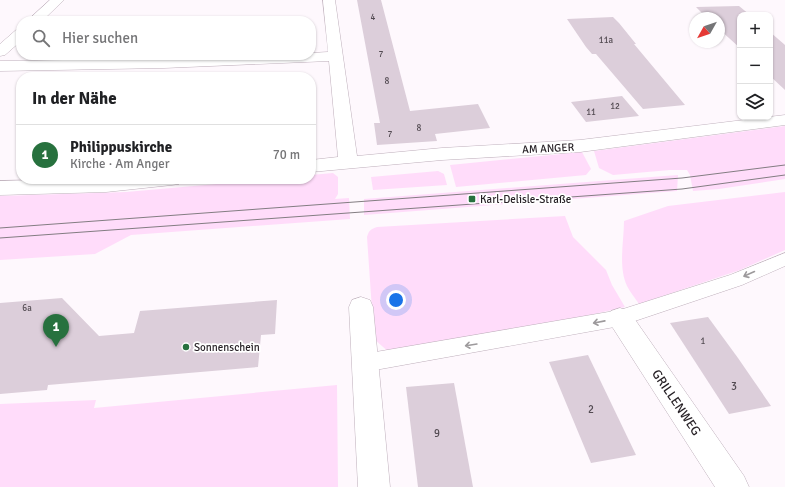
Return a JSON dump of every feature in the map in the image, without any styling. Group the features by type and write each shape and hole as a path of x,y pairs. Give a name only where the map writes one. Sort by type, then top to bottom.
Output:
{"street":[{"path":"40,16 58,0"},
{"path":"329,0 348,162"},
{"path":"0,52 16,38"},
{"path":"316,57 336,56"},
{"path":"0,66 238,60"},
{"name":"AM ANGER","path":"316,165 442,154 580,146 785,120"},
{"path":"0,188 117,184"},
{"path":"361,307 374,487"},
{"name":"GRILLENWEG","path":"620,318 733,487"}],"lane":[{"path":"364,363 620,318 736,280 785,258"}],"shaded area":[{"path":"785,126 785,179 719,189 693,191 690,175 687,170 613,175 599,168 594,151"},
{"path":"582,152 591,169 586,175 456,187 450,165"},
{"path":"438,171 444,174 447,185 373,190 371,177"},
{"path":"333,173 338,177 338,194 335,199 349,198 350,219 131,235 95,254 0,260 0,196 126,192 216,184 316,184 316,175"},
{"path":"678,175 677,191 364,215 364,199"},
{"path":"785,192 785,250 740,270 639,304 631,293 624,278 622,262 624,221 668,206"},
{"path":"565,216 573,237 606,270 612,285 625,307 533,328 391,354 374,339 367,237 369,231 372,229 377,227"},
{"path":"337,385 338,487 0,487 0,404 96,400 94,408"}],"building":[{"path":"357,0 381,0 410,111 478,104 490,128 435,134 437,141 377,145 374,123 380,123"},
{"path":"739,6 746,12 737,12 737,45 725,34 725,12 701,12 696,7"},
{"path":"613,17 685,105 643,109 596,54 592,54 586,47 567,19"},
{"path":"773,35 785,45 785,90 773,79"},
{"path":"622,96 639,116 586,122 571,102"},
{"path":"62,298 99,336 134,333 140,311 277,300 275,334 261,335 258,367 48,385 47,390 0,394 0,303"},
{"path":"708,317 771,406 729,414 670,323"},
{"path":"588,355 636,455 591,463 549,362"},
{"path":"454,383 473,487 418,487 406,387"}],"tram line":[{"path":"0,228 682,178 785,165"},
{"path":"0,238 682,189 785,175"}],"place":[{"name":"Karl-Delisle-Straße","path":"472,199"},
{"name":"Philippuskirche","path":"56,347"},
{"name":"Sonnenschein","path":"186,347"}]}
